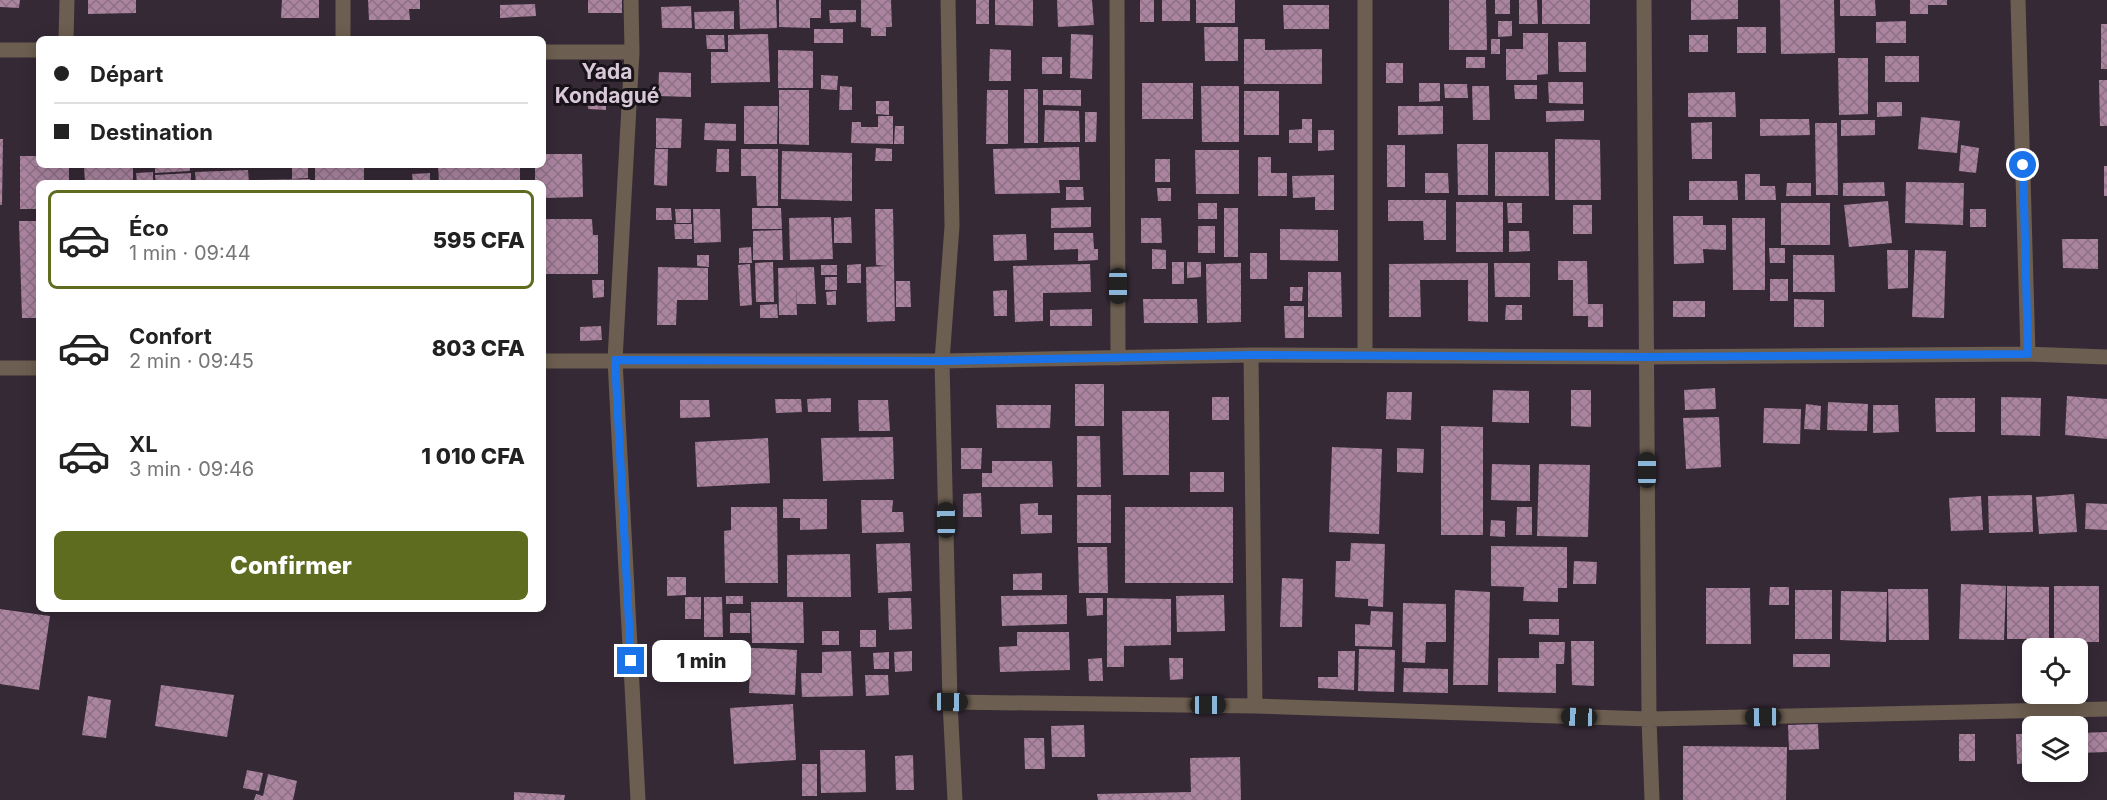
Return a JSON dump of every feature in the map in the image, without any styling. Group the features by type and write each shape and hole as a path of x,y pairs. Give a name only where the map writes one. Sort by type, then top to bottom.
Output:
{"street":[{"path":"66,36 67,0"},
{"path":"343,0 343,36"},
{"path":"630,0 632,52 615,360 638,800"},
{"path":"948,0 952,225 942,361 950,702 955,800"},
{"path":"1117,0 1118,358"},
{"path":"1365,0 1365,355"},
{"path":"1644,0 1649,719 1653,800"},
{"path":"2018,0 2028,354"},
{"path":"0,50 36,50"},
{"path":"546,52 632,52"},
{"path":"546,361 942,361 1251,355 1646,357 2028,354 2107,357"},
{"path":"1251,355 1255,706"},
{"path":"0,368 36,368"},
{"path":"950,702 1255,706 1649,719 2107,709"}],"building":[{"path":"0,0 20,0 19,8 0,7"},
{"path":"88,0 136,0 136,13 88,14"},
{"path":"282,0 319,0 319,18 281,18"},
{"path":"368,0 420,0 420,9 409,9 410,20 369,20"},
{"path":"588,0 622,0 622,13 588,13"},
{"path":"739,0 776,0 777,28 740,29"},
{"path":"779,0 821,0 821,18 810,18 810,28 779,27"},
{"path":"861,0 891,0 892,27 886,27 886,36 871,36 871,28 861,27"},
{"path":"976,0 989,0 989,24 976,24"},
{"path":"995,0 1033,0 1033,26 995,25"},
{"path":"1057,0 1092,0 1094,25 1058,27"},
{"path":"1140,0 1154,0 1154,22 1140,22"},
{"path":"1162,0 1190,0 1190,21 1162,21"},
{"path":"1196,0 1235,0 1235,23 1196,23"},
{"path":"1449,0 1486,0 1487,50 1449,50"},
{"path":"1495,0 1510,0 1510,14 1495,14"},
{"path":"1519,0 1537,0 1538,24 1519,24"},
{"path":"1542,0 1590,0 1590,24 1542,24"},
{"path":"1691,0 1738,0 1738,19 1691,20"},
{"path":"1780,0 1834,0 1835,53 1781,54"},
{"path":"1840,0 1875,0 1876,16 1840,16"},
{"path":"1910,0 1947,0 1947,5 1928,5 1928,14 1910,14"},
{"path":"535,4 536,16 500,18 500,5"},
{"path":"1283,5 1329,5 1329,29 1284,29"},
{"path":"691,6 692,28 662,28 661,7"},
{"path":"829,10 856,10 856,22 830,23"},
{"path":"734,11 734,29 695,29 694,12"},
{"path":"1498,21 1512,21 1512,36 1498,37"},
{"path":"1906,21 1906,43 1876,43 1876,22"},
{"path":"2101,24 2107,24 2107,69 2101,69"},
{"path":"1204,27 1238,27 1238,61 1205,61"},
{"path":"1737,27 1766,27 1766,53 1737,53"},
{"path":"814,29 843,29 843,43 814,43"},
{"path":"1523,33 1548,33 1548,74 1537,75 1537,80 1506,80 1506,49 1523,49"},
{"path":"768,34 770,82 711,83 711,52 728,52 728,35"},
{"path":"1071,34 1093,35 1092,79 1070,78"},
{"path":"706,35 724,35 725,49 707,49"},
{"path":"1689,35 1708,35 1708,52 1689,52"},
{"path":"1244,39 1265,39 1265,50 1322,49 1322,84 1244,84"},
{"path":"1491,39 1500,39 1500,54 1491,54"},
{"path":"1558,42 1586,42 1586,72 1559,72"},
{"path":"990,49 1011,50 1011,81 989,81"},
{"path":"778,50 813,51 813,88 778,88"},
{"path":"1885,56 1919,56 1919,82 1885,82"},
{"path":"1042,57 1062,57 1062,74 1042,74"},
{"path":"1466,57 1485,57 1485,68 1466,68"},
{"path":"1838,58 1868,58 1868,114 1839,115"},
{"path":"1386,63 1403,63 1403,83 1386,83"},
{"path":"659,72 691,73 691,97 658,96"},
{"path":"821,75 838,76 837,90 821,89"},
{"path":"2099,80 2107,80 2107,126 2100,126"},
{"path":"1548,82 1583,82 1583,104 1549,103"},
{"path":"1142,83 1193,83 1193,119 1142,119"},
{"path":"1419,83 1440,83 1440,101 1419,102"},
{"path":"1444,84 1467,84 1468,98 1445,98"},
{"path":"1514,85 1537,85 1537,99 1515,99"},
{"path":"840,86 852,87 852,110 839,110"},
{"path":"1201,86 1239,86 1239,142 1202,142"},
{"path":"1472,86 1489,86 1490,120 1473,120"},
{"path":"1024,89 1038,89 1038,143 1024,143"},
{"path":"606,90 606,110 588,109 587,91"},
{"path":"779,90 809,90 809,145 779,144"},
{"path":"987,90 1008,90 1008,144 986,144"},
{"path":"1043,90 1081,90 1081,106 1043,105"},
{"path":"1244,91 1279,91 1279,135 1244,135"},
{"path":"1735,92 1736,117 1688,117 1688,93"},
{"path":"876,101 889,101 889,115 876,114"},
{"path":"1877,102 1902,102 1902,116 1877,117"},
{"path":"744,106 778,106 777,144 744,144"},
{"path":"1398,106 1443,106 1443,134 1398,135"},
{"path":"1045,110 1079,111 1080,142 1044,142"},
{"path":"1584,110 1584,121 1546,122 1546,111"},
{"path":"1085,112 1097,112 1096,142 1085,142"},
{"path":"878,116 893,116 893,144 851,143 852,122 861,122 861,127 878,127"},
{"path":"1921,117 1960,121 1957,153 1918,149"},
{"path":"656,118 682,119 681,148 656,148"},
{"path":"1302,119 1312,119 1312,143 1289,143 1289,130 1302,129"},
{"path":"1760,119 1809,119 1810,135 1760,136"},
{"path":"1841,120 1875,120 1875,135 1841,136"},
{"path":"1712,122 1712,159 1692,159 1691,123"},
{"path":"705,123 736,124 736,141 704,140"},
{"path":"1815,123 1837,123 1838,195 1816,195"},
{"path":"895,126 904,126 904,144 894,144"},
{"path":"1318,130 1334,130 1334,150 1318,151"},
{"path":"0,139 3,139 2,205 0,205"},
{"path":"1555,139 1600,140 1601,200 1555,200"},
{"path":"1457,144 1488,144 1488,195 1458,195"},
{"path":"1387,145 1405,145 1405,187 1387,187"},
{"path":"1961,145 1979,148 1976,173 1959,171"},
{"path":"1079,147 1080,180 1059,180 1060,193 995,194 993,149"},
{"path":"876,148 892,149 892,161 875,161"},
{"path":"655,149 668,149 667,186 654,185"},
{"path":"717,149 729,149 729,172 716,172"},
{"path":"741,149 778,149 778,206 757,206 756,176 741,176"},
{"path":"1195,150 1239,150 1239,194 1196,194"},
{"path":"782,151 852,153 852,201 781,199"},
{"path":"1495,152 1548,152 1549,196 1495,196"},
{"path":"546,154 582,154 583,197 546,198 546,180 535,180 535,168 546,168"},
{"path":"20,156 36,156 36,168 69,168 69,180 36,180 36,209 20,209"},
{"path":"1258,157 1271,157 1271,173 1287,173 1287,196 1258,196"},
{"path":"1155,159 1170,159 1170,182 1155,182"},
{"path":"2104,166 2107,166 2107,196 2104,196"},
{"path":"84,168 133,168 133,180 85,180"},
{"path":"155,168 190,168 190,171 155,173"},
{"path":"292,168 308,168 308,178 292,179"},
{"path":"315,168 364,168 364,180 315,180"},
{"path":"438,168 520,168 520,180 439,180"},
{"path":"248,170 249,180 196,180 195,172"},
{"path":"153,172 153,180 137,180 136,173"},
{"path":"191,173 191,180 156,180 155,175"},
{"path":"430,173 430,180 413,180 412,174"},
{"path":"1425,173 1448,173 1449,193 1425,193"},
{"path":"1745,174 1760,174 1760,186 1775,186 1776,200 1745,200"},
{"path":"1334,175 1334,210 1315,210 1315,197 1293,198 1292,176"},
{"path":"310,179 310,180 253,180"},
{"path":"1689,181 1737,181 1738,200 1689,200"},
{"path":"1884,182 1885,196 1843,196 1843,183"},
{"path":"1906,182 1964,183 1963,225 1905,223"},
{"path":"1787,183 1811,183 1811,196 1786,196"},
{"path":"1066,187 1083,187 1084,200 1066,200"},
{"path":"1157,188 1171,188 1171,201 1158,201"},
{"path":"1388,200 1446,200 1446,240 1424,240 1423,221 1388,221"},
{"path":"1888,201 1892,243 1849,247 1844,205"},
{"path":"1456,202 1503,202 1503,252 1456,252"},
{"path":"1198,203 1217,203 1217,219 1198,219"},
{"path":"1507,203 1522,203 1522,223 1508,223"},
{"path":"1781,203 1830,203 1830,245 1781,245"},
{"path":"1573,205 1592,205 1592,234 1573,234"},
{"path":"1091,207 1091,227 1051,228 1051,208"},
{"path":"656,208 671,208 672,220 656,220"},
{"path":"752,208 781,208 782,229 752,229"},
{"path":"1224,208 1238,208 1238,257 1224,257"},
{"path":"675,209 691,209 691,223 676,223"},
{"path":"693,209 720,209 721,242 694,243"},
{"path":"875,209 893,209 895,321 867,322 866,267 887,266 876,265"},
{"path":"1970,209 1986,209 1986,227 1970,227"},
{"path":"1673,216 1703,216 1703,225 1726,225 1726,250 1703,249 1704,263 1674,264"},
{"path":"831,217 833,259 790,260 789,218"},
{"path":"851,217 852,243 834,243 834,218"},
{"path":"1141,218 1161,218 1162,243 1141,243"},
{"path":"1732,218 1765,218 1765,290 1733,290"},
{"path":"546,219 592,219 593,235 598,235 598,274 546,274"},
{"path":"19,221 36,221 36,318 22,318"},
{"path":"674,224 692,224 692,239 675,239"},
{"path":"1198,226 1215,226 1215,253 1198,253"},
{"path":"1280,229 1338,230 1338,261 1280,260"},
{"path":"782,230 783,260 753,260 753,231"},
{"path":"1509,231 1529,231 1530,251 1509,252"},
{"path":"1054,233 1093,233 1094,249 1098,249 1098,260 1078,261 1078,249 1054,250"},
{"path":"1026,234 1027,260 994,261 993,235"},
{"path":"2062,239 2098,239 2098,269 2063,268"},
{"path":"751,247 752,263 739,263 739,248"},
{"path":"1769,248 1785,248 1785,263 1770,263"},
{"path":"1152,249 1166,250 1166,269 1152,269"},
{"path":"1887,250 1908,250 1908,288 1888,289"},
{"path":"1915,250 1946,251 1944,318 1912,317"},
{"path":"1250,253 1267,253 1267,279 1250,279"},
{"path":"697,255 709,255 709,267 697,266"},
{"path":"1793,255 1834,255 1835,292 1793,292"},
{"path":"1558,261 1587,261 1588,304 1603,304 1603,327 1588,327 1588,316 1573,316 1573,280 1558,280"},
{"path":"773,262 774,302 756,302 755,263"},
{"path":"1172,262 1184,262 1184,284 1172,284"},
{"path":"1187,262 1201,262 1201,277 1187,278"},
{"path":"1241,263 1241,322 1207,323 1206,264"},
{"path":"1488,263 1488,322 1468,321 1468,280 1420,280 1421,317 1389,317 1389,264"},
{"path":"1494,263 1530,263 1530,297 1495,297"},
{"path":"750,264 752,305 740,306 738,265"},
{"path":"861,264 861,283 847,283 847,265"},
{"path":"1090,264 1091,292 1043,293 1043,321 1015,322 1013,266"},
{"path":"821,265 837,265 837,275 821,275"},
{"path":"658,267 708,268 708,300 677,300 676,325 657,325"},
{"path":"814,267 816,304 797,304 796,285 797,315 779,315 778,268"},
{"path":"1308,272 1341,272 1342,317 1308,317"},
{"path":"825,277 837,277 837,290 825,290"},
{"path":"1770,279 1788,279 1788,301 1770,301"},
{"path":"592,280 604,280 604,297 593,298"},
{"path":"896,281 910,281 911,307 896,307"},
{"path":"1290,287 1303,287 1302,301 1290,301"},
{"path":"1007,290 1007,316 994,316 993,291"},
{"path":"836,291 836,305 827,305 826,292"},
{"path":"1143,299 1197,299 1198,323 1144,323"},
{"path":"1794,299 1824,300 1824,327 1794,327"},
{"path":"1673,301 1705,301 1705,317 1673,317"},
{"path":"777,304 778,318 760,318 760,305"},
{"path":"1506,305 1522,305 1522,320 1505,320"},
{"path":"1284,306 1304,306 1304,338 1285,338"},
{"path":"1092,309 1092,326 1050,326 1050,310"},
{"path":"601,326 602,340 580,341 580,327"},
{"path":"1075,384 1104,384 1104,426 1075,426"},
{"path":"1715,388 1716,409 1685,410 1684,390"},
{"path":"1493,390 1529,391 1529,423 1492,422"},
{"path":"1571,390 1591,390 1591,427 1571,426"},
{"path":"1387,392 1412,392 1411,420 1386,419"},
{"path":"2067,396 2107,399 2107,439 2065,435"},
{"path":"1212,397 1229,397 1229,420 1212,420"},
{"path":"2001,397 2041,398 2040,436 2001,435"},
{"path":"831,398 831,412 808,412 807,399"},
{"path":"1935,398 1975,398 1975,432 1936,432"},
{"path":"775,399 801,399 802,412 776,413"},
{"path":"680,400 709,400 710,417 680,418"},
{"path":"858,400 888,400 890,431 859,431"},
{"path":"1828,402 1868,404 1867,431 1827,430"},
{"path":"1806,404 1821,406 1820,430 1804,429"},
{"path":"996,405 1051,405 1050,428 997,428"},
{"path":"1873,405 1898,405 1899,432 1873,433"},
{"path":"1764,408 1801,409 1800,444 1763,443"},
{"path":"1122,411 1169,411 1169,475 1123,475"},
{"path":"1719,417 1721,467 1686,469 1683,418"},
{"path":"1441,426 1483,427 1483,535 1441,535"},
{"path":"1077,436 1100,436 1101,487 1077,487"},
{"path":"893,437 894,479 823,481 821,438"},
{"path":"768,438 770,483 697,487 695,442"},
{"path":"1332,447 1382,449 1379,534 1329,532"},
{"path":"961,448 982,448 981,469 961,469"},
{"path":"1397,448 1424,449 1423,473 1397,472"},
{"path":"992,461 1052,461 1053,487 982,487 982,473 992,473"},
{"path":"1492,464 1530,465 1530,501 1491,500"},
{"path":"1539,464 1590,465 1588,537 1537,536"},
{"path":"1190,472 1224,472 1224,492 1190,492"},
{"path":"981,493 982,517 963,517 963,494"},
{"path":"2074,494 2077,532 2039,534 2036,497"},
{"path":"1077,495 1111,495 1111,543 1077,543"},
{"path":"2032,495 2033,532 1989,533 1988,496"},
{"path":"1981,496 1983,530 1951,531 1949,498"},
{"path":"783,499 827,499 827,529 800,530 800,518 783,518"},
{"path":"861,500 893,500 892,512 903,512 904,532 862,533"},
{"path":"1038,503 1038,515 1052,515 1052,533 1021,534 1020,504"},
{"path":"2086,503 2107,504 2107,530 2085,529"},
{"path":"731,507 777,507 778,583 725,583 724,531 731,530"},
{"path":"1125,507 1233,507 1233,583 1125,583"},
{"path":"1517,507 1532,507 1532,535 1516,535"},
{"path":"1491,520 1505,521 1505,537 1490,536"},
{"path":"910,543 912,591 878,593 876,544"},
{"path":"1351,543 1385,544 1383,607 1368,606 1368,599 1335,597 1336,561 1350,561"},
{"path":"1491,546 1567,547 1567,588 1558,588 1558,602 1523,601 1524,587 1491,586"},
{"path":"1078,547 1107,547 1108,593 1079,593"},
{"path":"850,554 851,597 787,597 787,555"},
{"path":"1574,561 1597,562 1596,584 1573,584"},
{"path":"1042,573 1042,590 1013,590 1013,574"},
{"path":"667,577 686,577 686,595 667,596"},
{"path":"1282,578 1303,579 1302,627 1280,627"},
{"path":"1961,584 2006,586 2004,640 1959,639"},
{"path":"2007,586 2049,587 2049,638 2007,639"},
{"path":"2054,586 2099,586 2099,642 2088,642 2088,638 2054,638"},
{"path":"1770,587 1789,587 1789,605 1769,605"},
{"path":"1706,588 1750,588 1751,644 1706,644"},
{"path":"1888,589 1928,589 1929,640 1889,640"},
{"path":"1455,590 1490,592 1488,685 1453,685"},
{"path":"1795,590 1832,590 1832,639 1795,639"},
{"path":"1841,591 1887,592 1886,642 1840,640"},
{"path":"1067,595 1067,624 1002,626 1001,596"},
{"path":"1224,595 1225,631 1177,632 1176,596"},
{"path":"726,596 743,596 743,604 726,604"},
{"path":"685,597 701,597 701,619 685,619"},
{"path":"704,597 722,597 723,637 704,637"},
{"path":"888,598 911,598 912,629 889,630"},
{"path":"1086,598 1103,598 1103,615 1087,616"},
{"path":"1107,598 1171,599 1171,645 1124,646 1124,667 1107,667"},
{"path":"751,602 803,602 804,643 752,643"},
{"path":"1403,603 1446,604 1446,642 1426,642 1425,663 1402,662"},
{"path":"0,609 50,616 39,690 0,684"},
{"path":"1371,611 1393,612 1392,647 1355,646 1355,624 1370,625"},
{"path":"730,613 750,613 750,633 730,633"},
{"path":"1529,619 1559,619 1559,635 1529,634"},
{"path":"860,630 876,630 876,647 860,647"},
{"path":"822,631 839,631 839,645 822,645"},
{"path":"1017,632 1069,632 1070,670 1000,672 999,647 1017,646"},
{"path":"1571,641 1594,641 1594,686 1572,685"},
{"path":"1539,642 1565,642 1564,664 1556,664 1556,693 1498,692 1498,658 1539,658"},
{"path":"736,647 797,650 795,695 749,693 750,669 736,669"},
{"path":"1359,649 1395,650 1394,692 1358,691"},
{"path":"661,650 677,650 676,671 661,671"},
{"path":"851,651 853,696 802,697 801,673 822,673 822,652"},
{"path":"912,651 912,671 895,672 894,652"},
{"path":"1338,651 1355,651 1354,690 1318,688 1318,677 1338,677"},
{"path":"889,652 889,669 874,669 873,653"},
{"path":"1793,654 1830,654 1830,667 1793,667"},
{"path":"1102,658 1103,681 1089,681 1088,659"},
{"path":"1169,658 1183,658 1183,679 1170,680"},
{"path":"1404,668 1448,669 1448,693 1403,692"},
{"path":"865,675 888,675 889,695 866,696"},
{"path":"161,685 234,695 227,737 155,726"},
{"path":"88,696 111,700 106,738 82,735"},
{"path":"793,704 796,760 734,764 730,708"},
{"path":"1818,724 1819,749 1789,750 1788,725"},
{"path":"1084,725 1085,757 1052,757 1051,726"},
{"path":"2107,732 2107,752 2088,753 2088,733"},
{"path":"1959,734 1975,734 1975,761 1959,761"},
{"path":"2016,734 2022,734 2022,764 2017,764"},
{"path":"1024,738 1044,738 1045,769 1025,769"},
{"path":"1683,746 1787,747 1786,800 1683,800"},
{"path":"820,750 865,750 866,792 821,793"},
{"path":"913,755 914,790 896,790 895,756"},
{"path":"1240,757 1241,800 1098,800 1097,794 1191,792 1190,758"},
{"path":"802,764 817,764 817,796 802,796"},
{"path":"247,770 263,773 259,791 243,788"},
{"path":"268,774 297,781 293,800 254,800 256,794 263,796"},
{"path":"514,792 565,795 564,800 514,800"}],"district":[{"name":"Yada Kondagué","path":"607,83"}],"route":[{"path":"631,661 615,360 942,361 1251,355 1646,357 2028,354 2023,165"}]}
